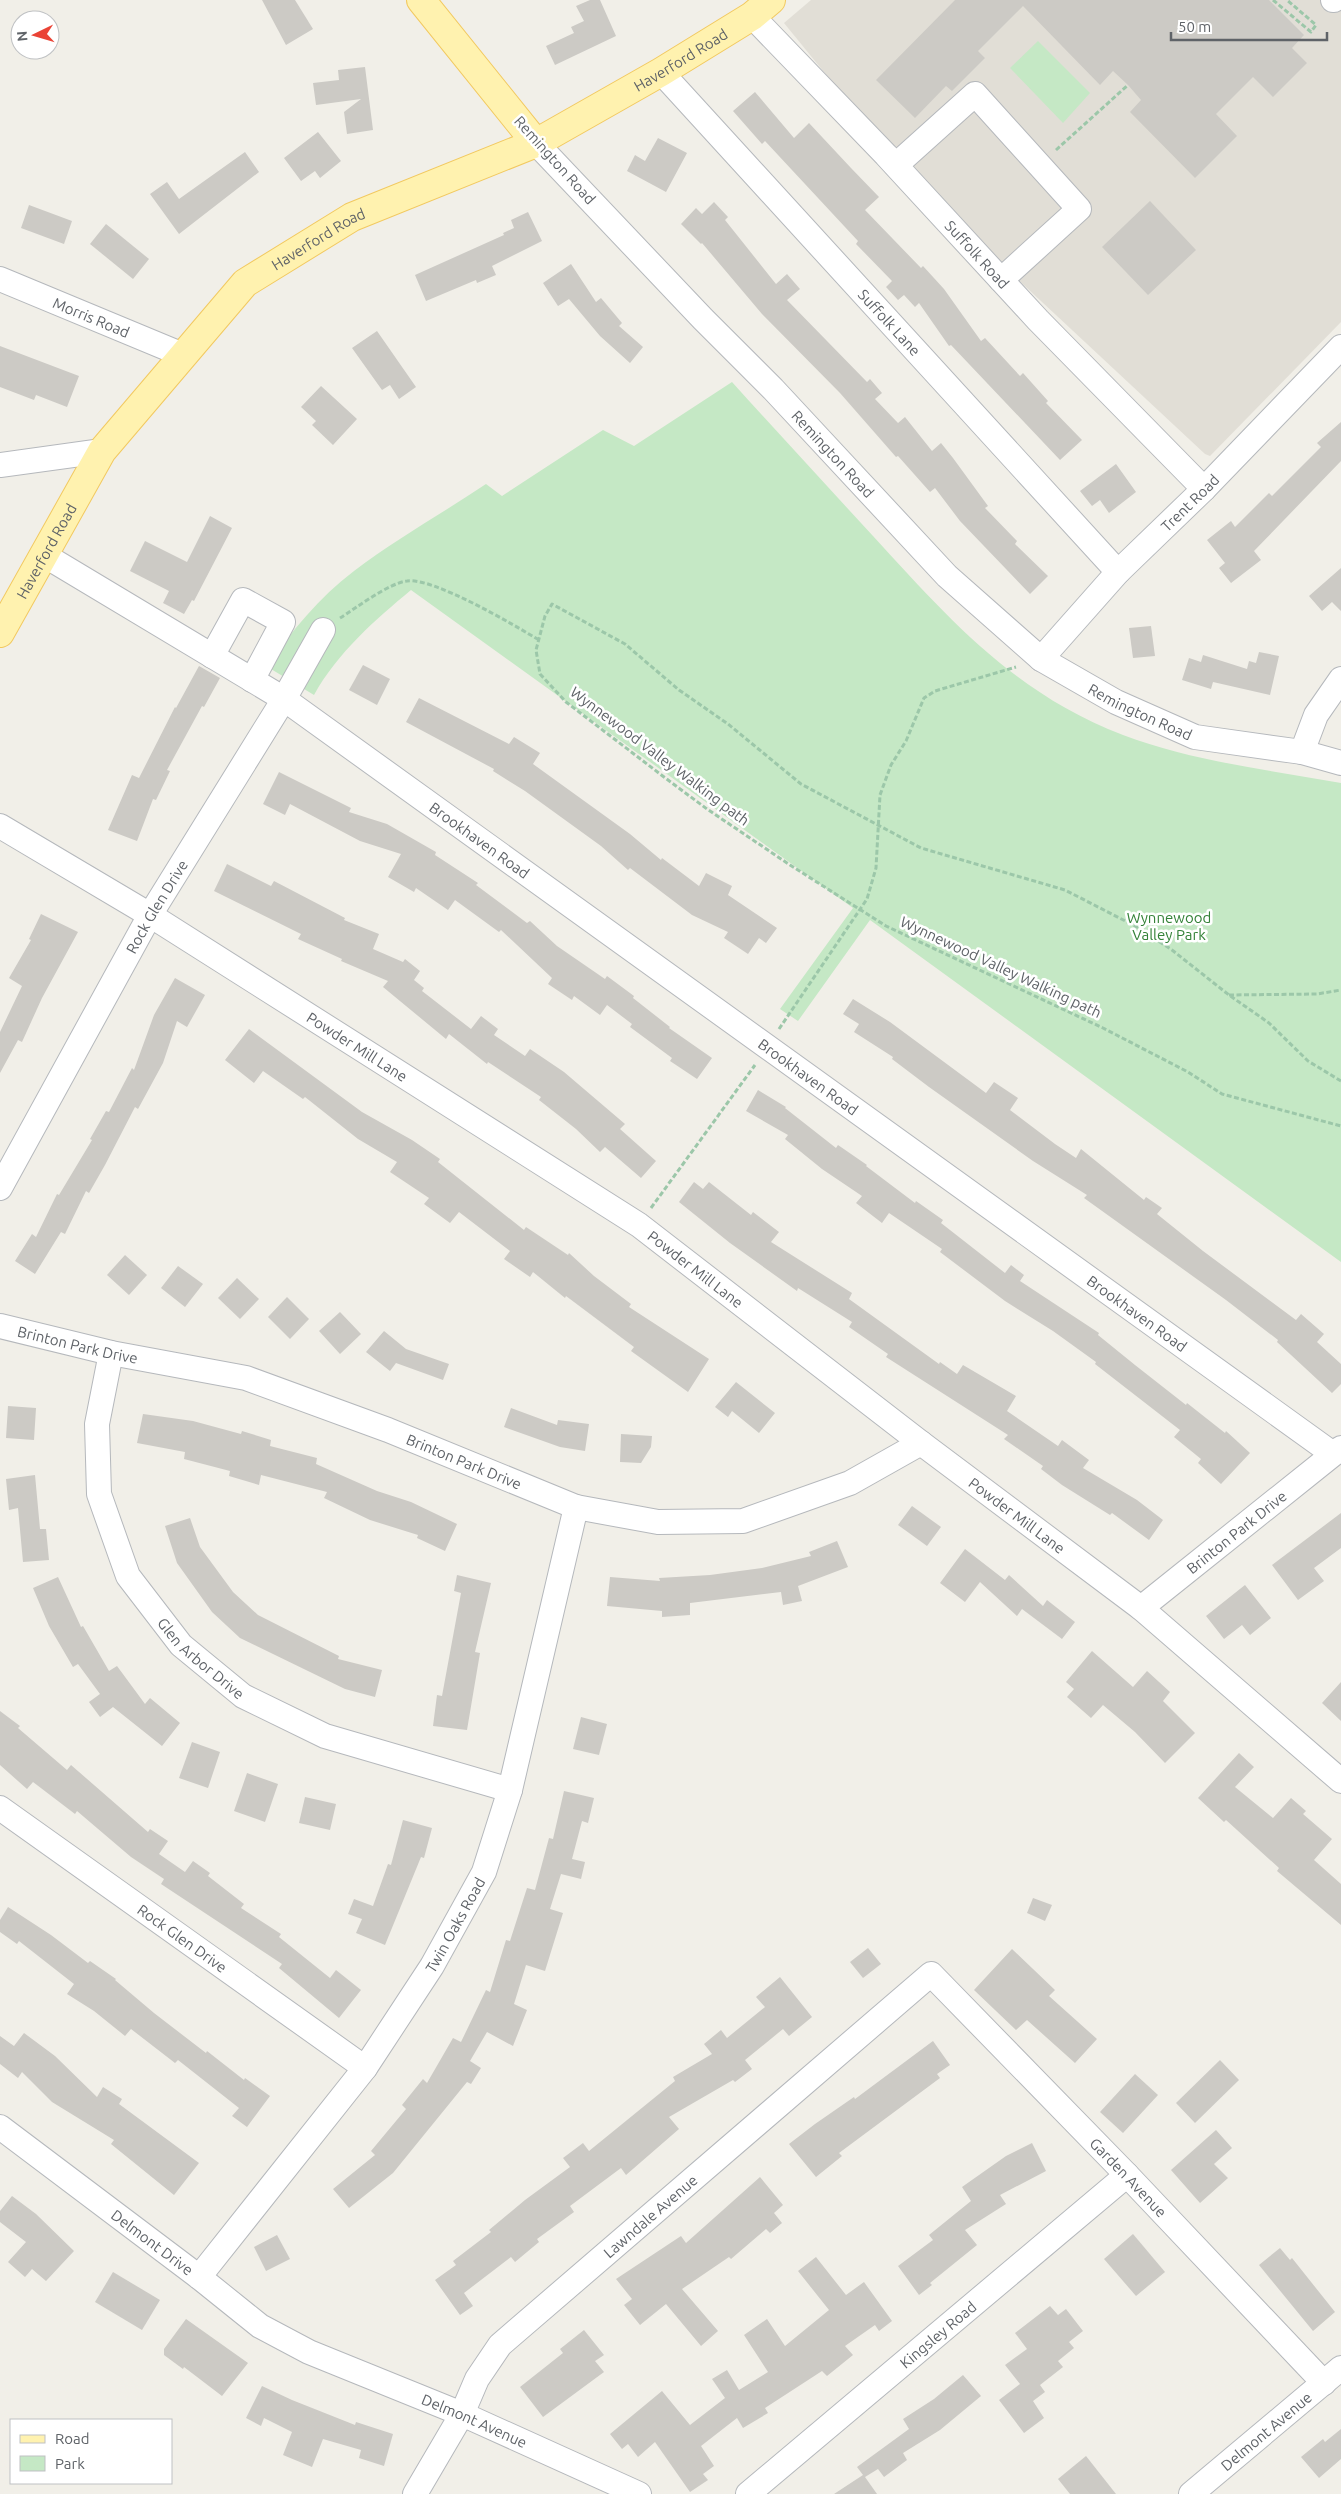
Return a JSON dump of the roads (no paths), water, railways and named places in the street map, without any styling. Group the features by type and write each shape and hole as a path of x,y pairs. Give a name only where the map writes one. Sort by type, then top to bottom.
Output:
{"main road":[{"name":"Remington Road","path":"421,0 536,142"},
{"name":"Haverford Road","path":"0,633 102,451 245,283 352,217 536,142 661,72 762,8"}],"street":[{"name":"Suffolk Road","path":"762,8 896,165 1001,280 1204,488"},
{"name":"Suffolk Lane","path":"661,72 1118,572"},
{"path":"896,165 975,94 1079,209 1001,280"},
{"name":"Remington Road","path":"536,142 702,319 773,389 947,576 1041,659 1116,702 1195,737 1302,752 1341,763"},
{"name":"Morris Road","path":"0,279 183,355"},
{"name":"Trent Road","path":"1041,659 1118,572 1204,488 1341,347"},
{"path":"0,465 102,451"},
{"name":"Brookhaven Road","path":"44,555 284,699 768,1047 1337,1451"},
{"path":"212,656 243,600 283,622 252,680"},
{"name":"Rock Glen Drive","path":"0,1188 150,915 284,699 322,630"},
{"path":"1302,752 1316,715 1341,679"},
{"name":"Powder Mill Lane","path":"0,826 150,915 639,1225 921,1443 1141,1608 1341,1781"},
{"name":"Brinton Park Drive","path":"0,1326 111,1353 246,1378 388,1430 576,1507 658,1522 743,1521 850,1483 921,1443"},
{"name":"Glen Arbor Drive","path":"111,1353 98,1424 100,1494 128,1576 181,1645 243,1696 325,1736 510,1790"},
{"name":"Brinton Park Drive","path":"1141,1608 1337,1451"},
{"name":"Twin Oaks Road","path":"198,2277 365,2068 432,1966 484,1872 510,1790 576,1507"},
{"name":"Rock Glen Drive","path":"0,1808 365,2068"},
{"name":"Garden Avenue","path":"932,1974 1128,2175 1332,2375"},
{"name":"Lawndale Avenue","path":"415,2494 462,2414 477,2379 500,2344 932,1974"},
{"name":"Delmont Drive","path":"0,2127 260,2326 310,2352"},
{"name":"Kingsley Road","path":"748,2494 1128,2175"},
{"name":"Delmont Avenue","path":"310,2352 462,2414 639,2494"},
{"name":"Delmont Avenue","path":"1190,2494 1332,2375"}],"park label":[{"name":"Wynnewood Valley Park","path":"1169,926"}]}
